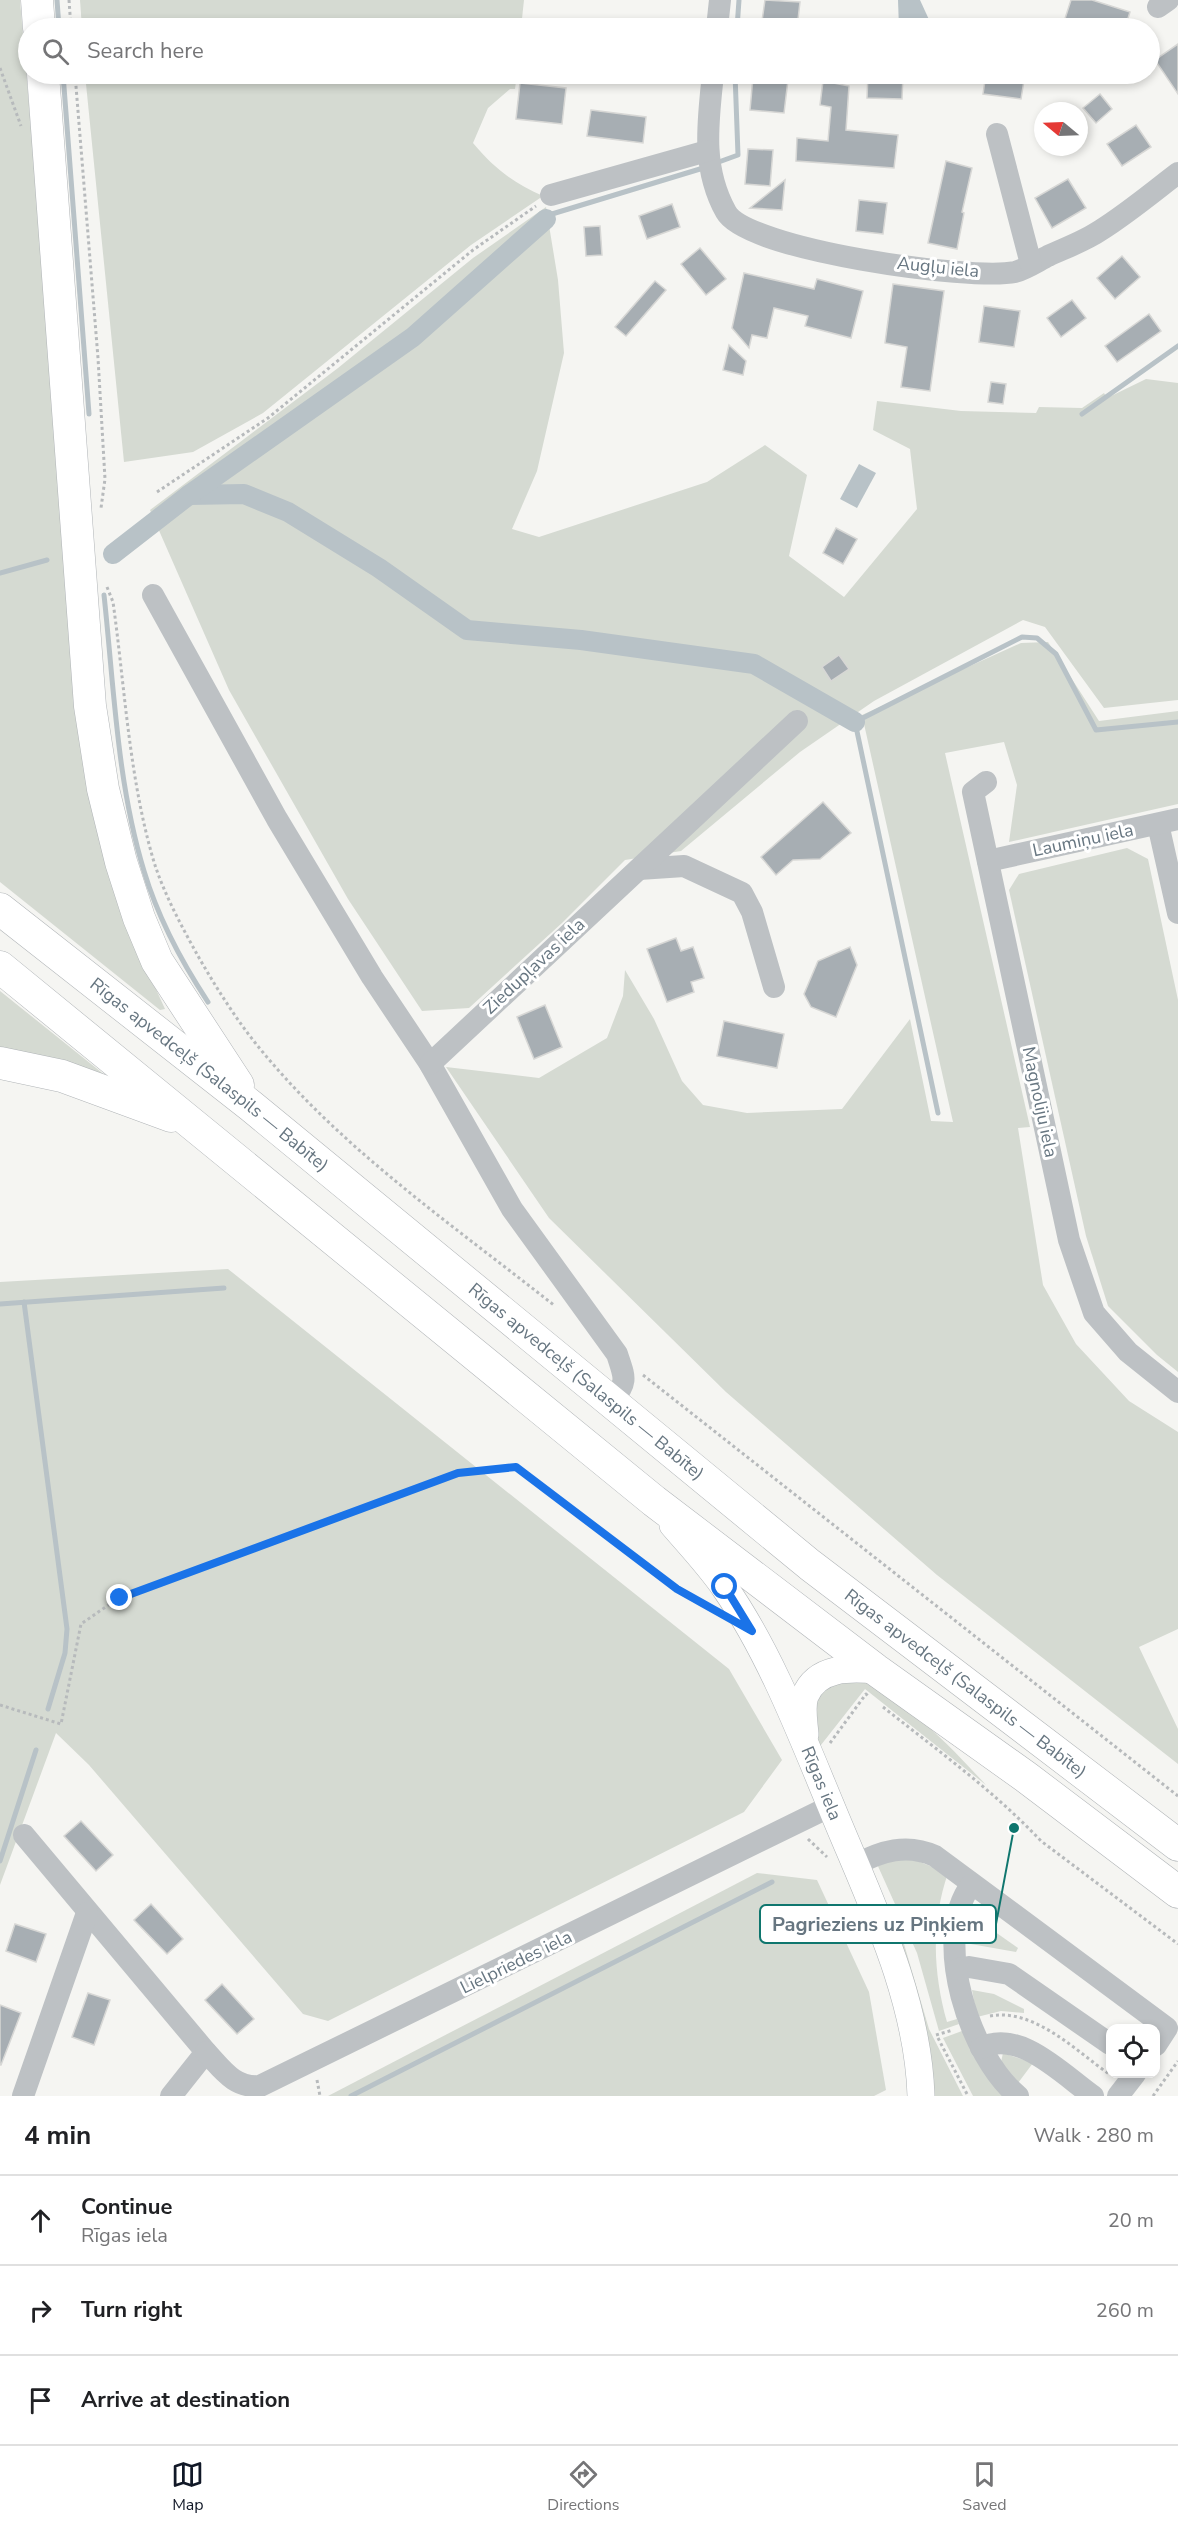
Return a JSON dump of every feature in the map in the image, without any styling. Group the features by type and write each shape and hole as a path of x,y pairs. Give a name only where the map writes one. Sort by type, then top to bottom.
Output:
{"highway":[{"path":"37,0 38,18"},
{"path":"44,84 90,706 102,789 121,862 157,961 251,1106"},
{"name":"Rīgas apvedceļš (Salaspils — Babīte)","path":"0,909 251,1106 612,1400 810,1565 1178,1845"},
{"name":"Rīgas apvedceļš (Salaspils — Babīte)","path":"0,968 196,1125 654,1501 876,1670 1026,1777 1178,1892"},
{"path":"0,1063 62,1076 196,1125"}],"main road":[{"name":"Rīgas iela","path":"654,1501 725,1587 752,1631 809,1754 831,1806 844,1865 905,2001 921,2096"},
{"path":"809,1754 803,1710 804,1697 810,1686 836,1669 876,1670"}],"street":[{"path":"718,18 720,0"},
{"path":"551,195 708,160 712,84"},
{"path":"997,134 1031,264"},
{"name":"Augļu iela","path":"708,160 726,213 740,226 760,235 825,253 968,273 1016,272 1100,231 1178,173"},
{"path":"153,595 277,819 372,977 430,1064 512,1209 616,1354 625,1378 621,1390 612,1400"},
{"name":"Ziedupļavas iela","path":"430,1064 797,721"},
{"name":"Magnoliju iela","path":"986,782 973,792 1069,1240 1094,1313 1128,1352 1178,1392"},
{"path":"1168,821 1178,913"},
{"name":"Laumiņu iela","path":"988,861 1168,821"},
{"path":"639,869 684,866 742,893 752,912 774,987"},
{"name":"Lielpriedes iela","path":"24,1835 87,1913 206,2052 235,2082 246,2087 260,2086 831,1806"},
{"path":"844,1865 885,1851 923,1851 945,1863 971,1885 1167,2028 1160,2038"},
{"path":"971,1885 964,1895 959,1913 956,1941 957,1969 963,2003 981,2048 994,2068 1018,2096"},
{"path":"23,2096 87,1913"},
{"path":"957,1969 969,1967 1009,1974 1106,2041"},
{"path":"981,2048 1006,2042 1018,2044 1093,2096"},
{"path":"171,2096 206,2052"},
{"path":"1118,2096 1131,2078"}],"path":[{"path":"69,0 70,18"},
{"path":"157,492 268,418 472,250 551,195"},
{"path":"0,1705 62,1724 81,1624 120,1598 458,1473 516,1467 677,1589 714,1610"},
{"path":"809,1754 820,1756 866,1695 1022,1820 1041,1841 1178,1944"},
{"path":"796,1823 803,1834 844,1865"},
{"path":"1041,2059 1072,2016"},
{"path":"1153,2096 1178,2061"}],"shaded area":[{"path":"0,0 20,0 22,18 18,18 18,84 27,84 39,220 124,919 165,1009 160,1010 0,882"},
{"path":"80,0 524,0 522,18 81,18"},
{"path":"898,0 920,0 928,18 899,18"},
{"path":"86,84 516,84 515,89 510,89 488,108 473,143 505,174 522,186 543,196 471,245 263,413 193,452 124,462"},
{"path":"546,207 558,280 564,353 537,471 512,529 539,537 707,482 765,445 807,475 789,556 844,597 917,509 910,449 873,430 877,401 961,411 1036,413 1039,407 1082,408 1104,393 1107,398 1146,379 1178,383 1178,700 1104,708 1045,627 1023,620 874,701 800,752 681,851 625,860 562,923 469,1008 422,1011 348,899 229,690 150,510 338,368 473,258"},
{"path":"859,464 876,473 857,508 840,499"},
{"path":"1048,642 1099,721 1178,711 1178,804 1009,842 1017,785 1004,742 945,753 1030,1127 1018,1128 1043,1285 1076,1344 1129,1401 1178,1432 1178,1629 1139,1647 1178,1729 1178,1764 937,1575 726,1392 549,1218 446,1067 539,1078 607,1038 623,996 625,970 654,1019 682,1081 703,1105 747,1113 842,1109 910,1019 931,1121 953,1122 862,715 1021,643"},
{"path":"1127,848 1148,859 1178,1000 1178,1372 1157,1355 1108,1306 1086,1236 1009,890 1019,874"},
{"path":"0,991 116,1084 0,1057"},
{"path":"228,1269 729,1669 782,1760 744,1812 328,2021 303,2014 89,1765 56,1733 0,1885 0,1282"},
{"path":"858,1680 875,1688 910,1711 943,1740 986,1785 865,1689 817,1750 814,1701 831,1682"},
{"path":"902,1855 948,1873 939,1910 937,1966 947,2022 957,2019 959,2024 939,2031 917,1953 877,1864"},
{"path":"872,1870 904,1944 929,2029 963,2096 935,2096 929,2049"},
{"path":"757,1873 817,1880 869,1992 886,2090 874,2096 328,2096"},
{"path":"971,1915 1018,1948 1016,1952 965,1943 968,1917"},
{"path":"972,1990 994,1994 1024,2009 1024,2013 1001,2011 977,2017"},
{"path":"962,2031 1006,2096 973,2096 943,2038"},
{"path":"1003,2053 1033,2063 1018,2083 1001,2062"}],"building":[{"path":"765,0 800,2 798,18 762,18"},
{"path":"1071,0 1092,0 1130,12 1128,18 1065,18"},
{"path":"1178,44 1178,94 1160,67 1160,57"},
{"path":"520,84 566,88 562,124 516,119"},
{"path":"752,84 788,84 784,113 750,110"},
{"path":"823,84 849,86 846,130 898,135 894,168 796,161 797,138 828,141 831,107 820,105"},
{"path":"868,84 903,84 902,99 867,98"},
{"path":"984,84 1023,84 1021,99 983,94"},
{"path":"1100,94 1112,109 1096,123 1088,114 1088,104"},
{"path":"591,110 646,117 643,143 587,136"},
{"path":"1136,125 1151,147 1122,166 1107,144"},
{"path":"748,149 773,150 770,186 745,184"},
{"path":"946,161 972,168 962,212 964,213 957,249 928,243"},
{"path":"1068,179 1086,208 1052,228 1035,198"},
{"path":"785,180 782,210 750,208"},
{"path":"859,200 887,203 883,234 856,231"},
{"path":"672,204 680,227 647,239 639,216"},
{"path":"600,226 602,255 586,256 584,227"},
{"path":"700,248 726,279 706,295 681,264"},
{"path":"1122,256 1140,277 1115,299 1097,278"},
{"path":"744,273 814,289 817,279 863,291 851,338 805,326 808,316 774,308 767,338 752,335 749,348 732,328"},
{"path":"655,281 666,290 626,336 615,327"},
{"path":"893,284 944,291 930,391 901,387 907,347 885,343"},
{"path":"1072,300 1086,318 1061,337 1047,318"},
{"path":"984,306 1020,311 1014,347 979,342"},
{"path":"1149,314 1161,331 1117,362 1105,346"},
{"path":"729,345 746,361 743,375 723,370"},
{"path":"991,382 1006,384 1003,404 988,402"},
{"path":"836,528 857,539 843,564 823,553"},
{"path":"839,655 849,669 831,681 822,667"},
{"path":"823,802 851,833 820,859 793,860 776,875 761,857"},
{"path":"676,938 681,951 693,947 704,978 691,982 694,992 667,1002 647,949"},
{"path":"850,947 857,965 836,1017 811,1007 804,994 818,961"},
{"path":"545,1005 562,1047 534,1059 517,1017"},
{"path":"724,1021 784,1034 777,1068 717,1056"},
{"path":"81,1821 113,1855 96,1871 64,1836"},
{"path":"151,1904 183,1939 167,1954 134,1920"},
{"path":"15,1924 46,1934 36,1962 6,1951"},
{"path":"222,1984 254,2019 237,2034 205,2000"},
{"path":"88,1993 110,2000 94,2045 72,2037"},
{"path":"0,2005 21,2013 1,2065 0,2065"}],"waterway":[{"path":"57,0 58,18"},
{"path":"738,18 739,0"},
{"path":"64,84 89,414"},
{"path":"716,163 738,155 735,84"},
{"path":"546,219 552,214 700,169"},
{"path":"113,554 189,495 413,337 546,219"},
{"path":"1082,414 1178,346"},
{"path":"189,495 244,494 288,512 379,568 467,630 581,640 754,664 855,722"},
{"path":"0,573 47,560"},
{"path":"104,595 122,769 135,838 144,871 163,922 208,1002"},
{"path":"938,1113 855,722 1022,637 1037,638 1056,654 1096,730 1178,722"},
{"path":"0,1304 224,1288"},
{"path":"24,1302 67,1629 65,1653 48,1709"},
{"path":"0,1861 36,1750"},
{"path":"351,2096 772,1882"}],"place":[{"name":"Pagrieziens uz Piņķiem","path":"1014,1828"}],"route":[{"path":"120,1598 458,1473 516,1467 677,1589 752,1631 725,1587"}]}
